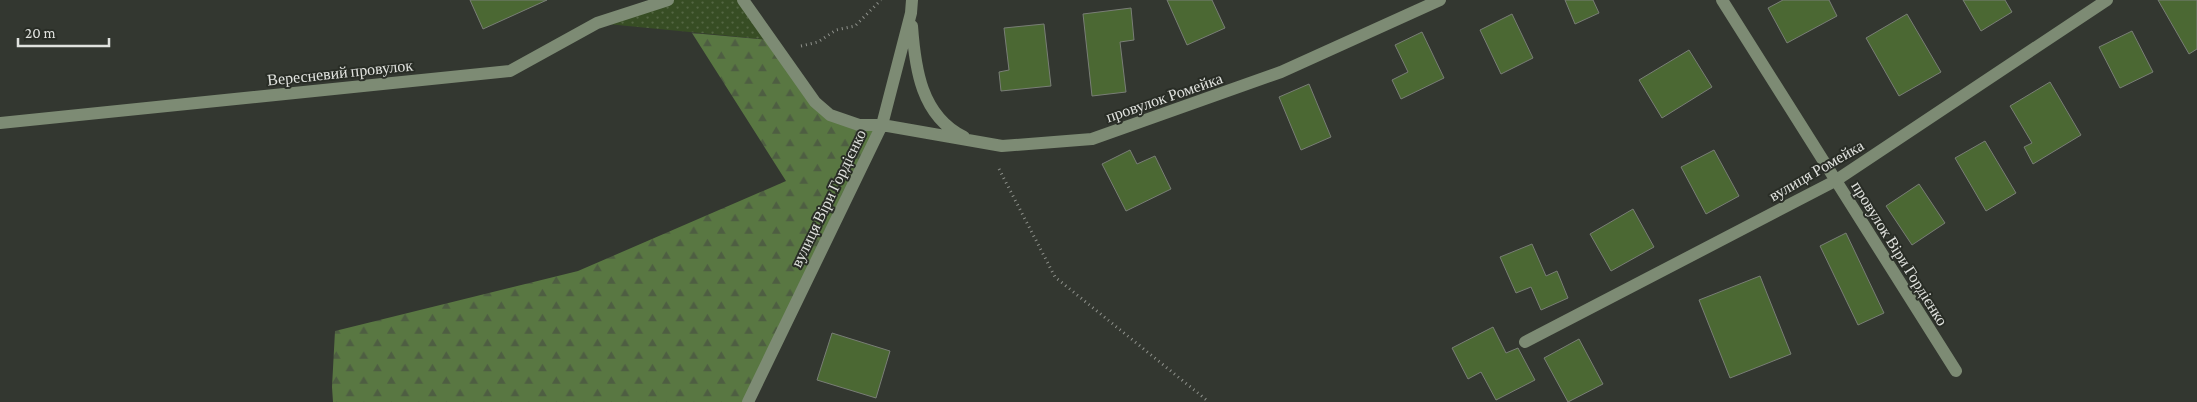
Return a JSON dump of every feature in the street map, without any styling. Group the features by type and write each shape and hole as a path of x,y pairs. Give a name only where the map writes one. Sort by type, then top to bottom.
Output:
{"street":[{"name":"Вересневий провулок","path":"0,123 510,71 597,23 668,0"},
{"name":"провулок Ромейка","path":"743,0 781,51 815,102 830,115 859,125 882,125 1002,146 1092,139 1281,72 1440,0"},
{"name":"вулиця Віри Гордієнко","path":"748,402 882,125 911,13 912,0"},
{"name":"провулок Віри Гордієнко","path":"1722,0 1956,371"},
{"name":"вулиця Ромейка","path":"1525,342 1835,181 2107,0"},
{"path":"911,13 914,60 924,95 938,116 955,133 972,141"}],"path":[{"path":"781,51 818,42 836,30 855,26 882,0"},
{"path":"986,144 1055,277 1209,402"}],"green space":[{"path":"668,0 743,0 771,40 597,23"},
{"path":"692,33 771,40 830,115 882,125 748,402 333,402 335,331 578,271 786,181"}],"building":[{"path":"470,0 547,0 483,29"},
{"path":"1167,0 1212,0 1225,28 1187,45"},
{"path":"1565,0 1593,0 1599,13 1575,24"},
{"path":"1783,0 1829,0 1837,16 1787,43 1768,8"},
{"path":"1963,0 2005,0 2012,12 1981,31"},
{"path":"2158,0 2197,0 2197,49 2189,54"},
{"path":"1131,8 1134,40 1120,42 1126,92 1092,96 1083,14"},
{"path":"1512,14 1533,58 1501,74 1480,30"},
{"path":"1907,14 1941,72 1899,96 1866,38"},
{"path":"1044,24 1051,86 1001,91 999,72 1009,70 1004,28"},
{"path":"2132,31 2153,72 2120,88 2099,47"},
{"path":"1422,32 1444,78 1401,99 1392,80 1408,72 1395,45"},
{"path":"1689,50 1712,87 1662,118 1639,80"},
{"path":"2050,82 2081,135 2033,164 2024,147 2032,143 2010,106"},
{"path":"1309,84 1331,137 1301,150 1279,97"},
{"path":"1985,141 2016,193 1986,211 1955,158"},
{"path":"1130,150 1137,164 1155,156 1171,189 1126,211 1102,164"},
{"path":"1714,150 1739,196 1706,214 1681,167"},
{"path":"1919,184 1945,223 1912,245 1886,206"},
{"path":"1633,209 1654,247 1611,271 1590,234"},
{"path":"1846,233 1884,313 1858,325 1820,246"},
{"path":"1532,244 1546,276 1557,271 1568,298 1541,310 1531,287 1516,293 1500,257"},
{"path":"1760,276 1791,354 1730,378 1699,300"},
{"path":"1493,327 1506,353 1518,348 1535,380 1496,400 1481,372 1468,379 1452,348"},
{"path":"832,333 890,351 876,398 817,380"},
{"path":"1579,339 1603,384 1568,402 1544,358"}]}
